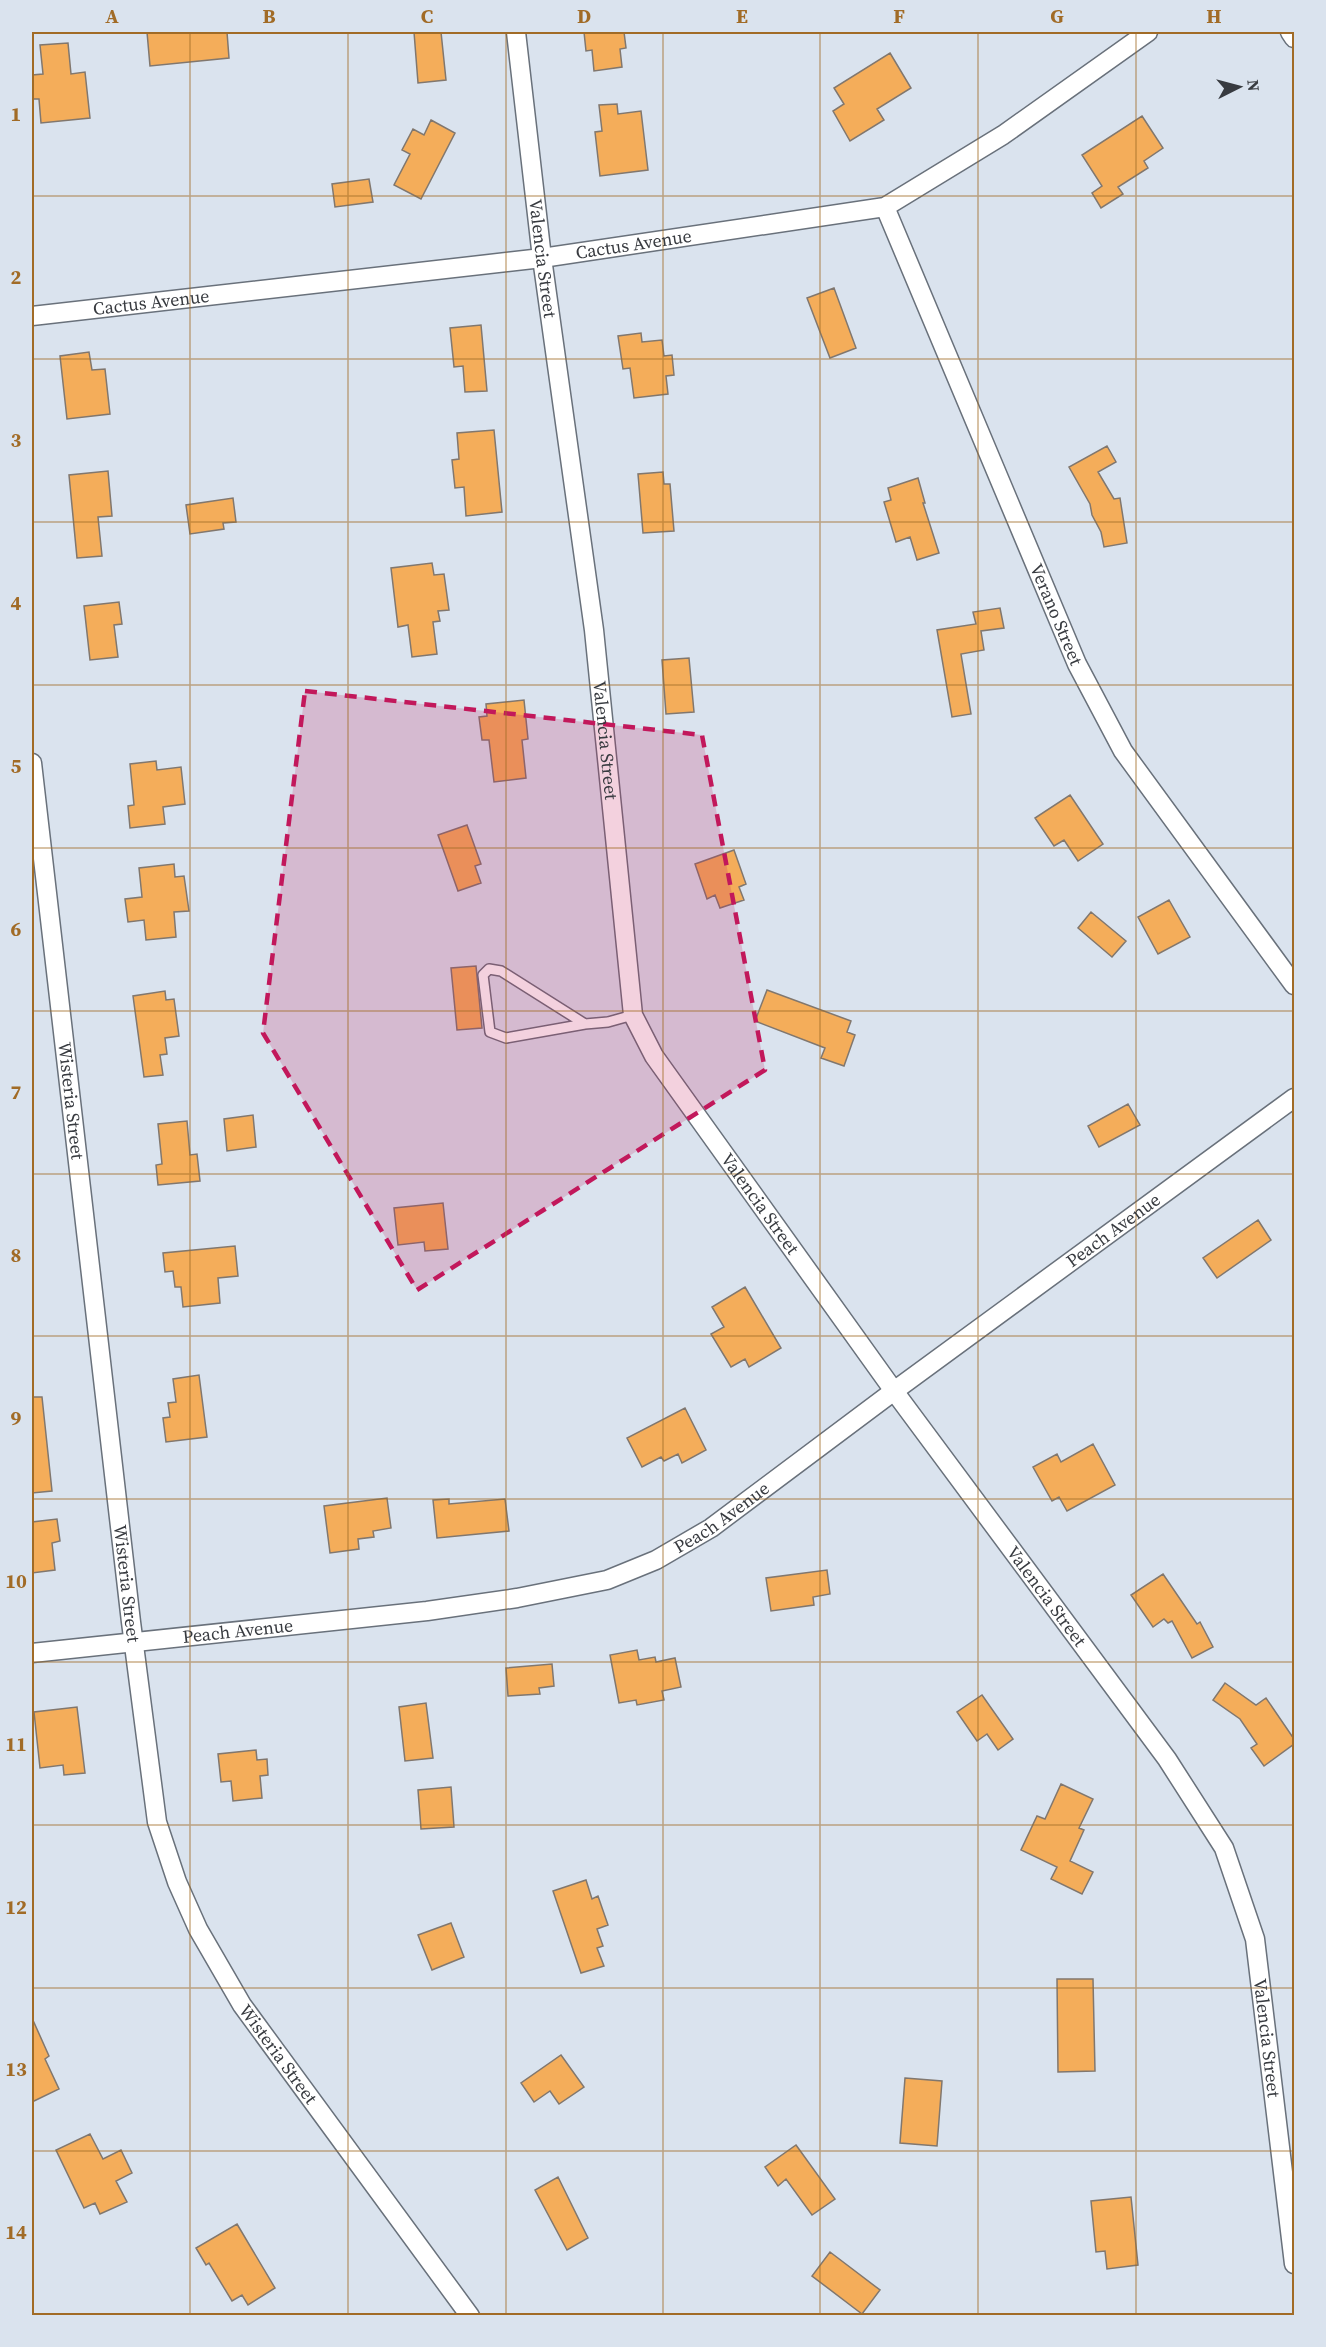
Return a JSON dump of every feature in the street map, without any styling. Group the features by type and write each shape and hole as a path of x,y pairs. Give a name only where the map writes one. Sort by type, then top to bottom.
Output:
{"street":[{"name":"Valencia Street","path":"516,32 542,258 594,630 633,1015 654,1056 894,1391 1167,1759 1224,1848 1256,1939 1294,2264"},
{"name":"Cactus Avenue","path":"32,316 542,258 885,207 1003,135 1148,32"},
{"path":"1290,32 1294,38"},
{"name":"Verano Street","path":"885,207 1077,664 1123,751 1294,985"},
{"name":"Wisteria Street","path":"32,763 133,1642 157,1822 177,1882 198,1929 242,2005 470,2316"},
{"name":"Peach Avenue","path":"32,1653 427,1611 517,1598 608,1580 656,1560 711,1528 1294,1098"}],"lane":[{"path":"585,1023 501,971 489,969 483,975 490,1032 506,1038 543,1033 585,1023 608,1022 633,1015"}],"highlighted area":[{"path":"305,691 702,735 765,1070 417,1290 263,1033"}],"building":[{"path":"147,32 227,32 229,58 150,66"},
{"path":"414,32 441,32 446,80 418,83"},
{"path":"584,32 624,32 626,48 620,49 622,67 594,71 592,50 586,51"},
{"path":"68,43 71,74 85,72 90,118 41,123 39,99 32,99 32,75 43,74 40,45"},
{"path":"890,53 911,88 877,109 884,120 850,141 833,111 844,104 834,88"},
{"path":"617,104 618,114 641,111 648,170 600,176 595,132 602,131 599,105"},
{"path":"1142,116 1163,148 1144,161 1148,168 1118,187 1123,194 1101,208 1092,193 1102,186 1082,155"},
{"path":"431,120 455,133 421,199 394,185 410,154 402,150 413,129 424,135"},
{"path":"369,179 373,202 335,207 332,184"},
{"path":"834,288 856,348 830,358 807,298"},
{"path":"481,325 487,391 465,392 463,366 454,367 450,328"},
{"path":"641,333 642,342 662,340 664,356 672,355 674,375 666,376 668,394 634,398 630,368 623,369 618,336"},
{"path":"89,352 92,370 105,369 110,414 67,419 60,356"},
{"path":"494,430 502,512 466,516 464,487 455,488 452,460 459,459 457,433"},
{"path":"1107,446 1116,462 1098,472 1114,499 1120,498 1127,543 1104,547 1090,504 1069,467"},
{"path":"108,471 112,516 98,517 102,556 77,558 69,475"},
{"path":"663,472 664,484 670,484 674,531 643,533 638,474"},
{"path":"918,478 925,503 923,503 939,553 917,560 910,537 896,542 884,502 891,500 888,488"},
{"path":"233,498 236,522 223,523 224,529 190,534 186,505"},
{"path":"432,563 434,575 444,574 449,610 438,611 440,621 433,622 437,654 412,657 408,625 398,627 391,568"},
{"path":"119,602 122,624 114,625 118,657 90,660 84,606"},
{"path":"1000,608 1004,628 981,631 984,650 961,654 971,714 952,717 937,630 976,624 973,612"},
{"path":"689,658 694,712 666,714 662,660"},
{"path":"524,700 528,739 522,740 526,778 494,782 489,740 482,740 479,717 487,716 486,704"},
{"path":"156,761 157,770 181,767 185,804 163,807 165,824 130,828 128,806 134,805 130,764"},
{"path":"1070,795 1103,844 1078,861 1064,840 1054,846 1035,818"},
{"path":"467,825 481,864 475,866 481,883 458,891 438,835"},
{"path":"734,850 746,884 739,887 744,900 720,908 715,895 707,899 695,864"},
{"path":"174,864 175,877 184,876 189,911 174,912 176,937 146,940 144,920 128,922 125,899 142,897 139,868"},
{"path":"1169,900 1190,937 1158,954 1138,917"},
{"path":"1091,912 1126,941 1112,957 1078,928"},
{"path":"476,966 482,1028 457,1030 451,968"},
{"path":"767,990 851,1021 847,1032 855,1035 844,1066 821,1058 825,1048 755,1021"},
{"path":"165,991 166,1000 174,999 179,1036 165,1038 167,1054 160,1055 163,1075 144,1077 133,996"},
{"path":"1128,1104 1140,1125 1099,1147 1088,1126"},
{"path":"253,1115 256,1147 227,1151 224,1119"},
{"path":"187,1121 190,1155 197,1154 200,1181 158,1185 156,1165 162,1164 158,1124"},
{"path":"443,1203 448,1249 425,1251 424,1242 398,1245 394,1208"},
{"path":"1258,1220 1271,1240 1217,1278 1203,1258"},
{"path":"235,1246 238,1276 218,1278 220,1303 183,1307 181,1287 175,1287 173,1271 165,1272 163,1253"},
{"path":"745,1287 781,1348 749,1367 745,1359 731,1367 711,1334 724,1327 712,1307"},
{"path":"199,1375 207,1437 166,1442 163,1418 170,1417 168,1403 176,1402 173,1379"},
{"path":"32,1397 42,1397 52,1491 32,1493"},
{"path":"685,1408 706,1450 682,1463 678,1454 664,1461 661,1457 642,1467 627,1438"},
{"path":"1093,1444 1115,1485 1067,1511 1059,1497 1052,1501 1033,1467 1057,1454 1061,1462"},
{"path":"387,1498 391,1528 373,1531 374,1537 358,1539 359,1549 330,1553 324,1506"},
{"path":"449,1499 449,1504 505,1499 509,1531 437,1538 433,1500"},
{"path":"57,1519 60,1541 52,1543 55,1570 32,1573 32,1522"},
{"path":"827,1570 830,1594 813,1597 814,1605 771,1611 766,1578"},
{"path":"1163,1574 1197,1624 1200,1622 1213,1647 1192,1658 1172,1621 1168,1623 1164,1619 1153,1627 1131,1595"},
{"path":"637,1650 639,1660 655,1657 656,1662 675,1658 681,1687 662,1691 664,1700 637,1705 636,1700 619,1703 610,1655"},
{"path":"552,1664 554,1686 539,1688 540,1694 508,1696 506,1668"},
{"path":"1225,1683 1256,1705 1266,1698 1294,1739 1294,1744 1264,1766 1251,1748 1257,1744 1240,1719 1213,1700"},
{"path":"982,1695 1013,1739 998,1750 987,1734 977,1741 957,1712"},
{"path":"426,1703 433,1758 405,1761 399,1707"},
{"path":"77,1707 85,1773 64,1775 63,1765 40,1768 34,1712"},
{"path":"256,1750 257,1760 267,1759 268,1775 260,1776 262,1798 233,1801 231,1781 221,1782 218,1754"},
{"path":"1061,1784 1093,1799 1079,1828 1084,1830 1070,1861 1093,1872 1082,1894 1051,1879 1057,1867 1021,1850 1037,1816 1045,1819"},
{"path":"451,1787 454,1827 421,1829 418,1790"},
{"path":"586,1880 592,1899 598,1896 608,1925 597,1929 603,1946 597,1948 604,1966 581,1973 553,1891"},
{"path":"451,1923 464,1957 432,1970 418,1935"},
{"path":"1057,1979 1093,1979 1095,2071 1058,2072"},
{"path":"32,2018 49,2056 45,2059 59,2089 32,2102"},
{"path":"561,2055 584,2087 559,2104 550,2091 534,2102 521,2083"},
{"path":"905,2078 942,2081 937,2146 900,2143"},
{"path":"90,2134 103,2159 121,2150 132,2173 116,2181 127,2202 100,2214 95,2203 84,2208 56,2150"},
{"path":"796,2145 835,2199 812,2215 786,2179 778,2186 765,2167"},
{"path":"558,2177 588,2238 567,2250 535,2190"},
{"path":"1131,2197 1138,2265 1107,2269 1105,2251 1096,2252 1091,2201"},
{"path":"237,2224 275,2288 248,2305 242,2295 232,2301 209,2263 206,2265 196,2248"},
{"path":"830,2252 880,2290 862,2314 812,2276"}]}
